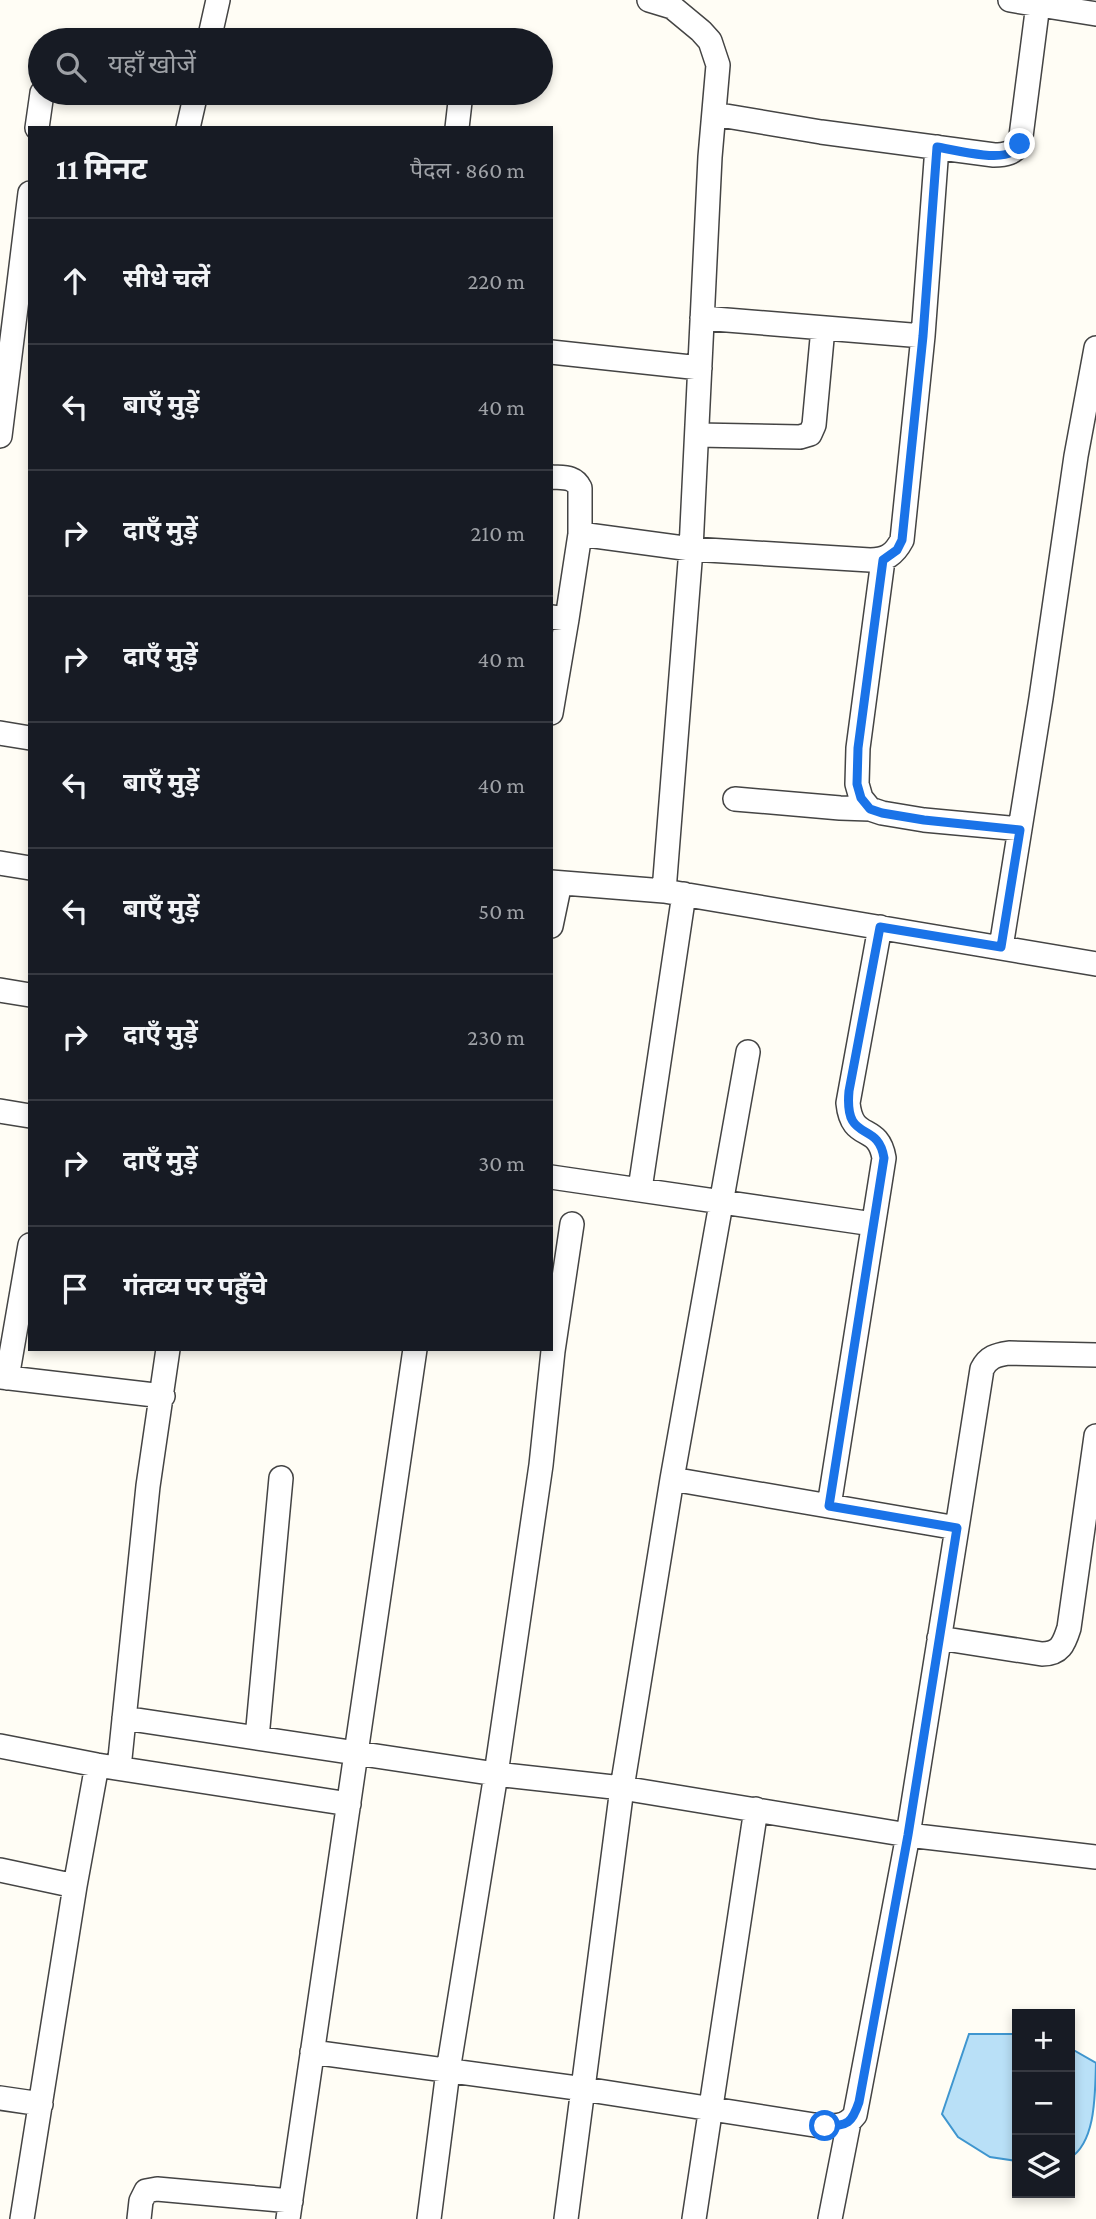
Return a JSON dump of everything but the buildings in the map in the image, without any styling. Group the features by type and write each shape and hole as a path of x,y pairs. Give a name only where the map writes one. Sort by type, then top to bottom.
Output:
{"street":[{"path":"212,28 218,0"},
{"path":"640,1189 674,892 702,318 718,65 709,41 701,31 671,7 654,0"},
{"path":"1010,0 1096,14"},
{"path":"714,114 821,132 1006,155 1020,144 1038,4"},
{"path":"37,126 40,105"},
{"path":"188,126 193,105"},
{"path":"457,126 460,105"},
{"path":"580,534 691,549 883,560 897,550 902,540 923,336 937,147"},
{"path":"0,436 24,284 28,223"},
{"path":"702,318 923,336"},
{"path":"697,435 800,437 810,434 814,425 823,328"},
{"path":"1001,947 1076,456 1096,348"},
{"path":"553,352 700,368"},
{"path":"553,477 570,478 577,481 580,488 580,534 559,618 553,689"},
{"path":"870,809 861,798 857,784 858,748 883,560"},
{"path":"0,733 28,737"},
{"path":"735,799 870,809 924,820 1020,830"},
{"path":"0,863 28,868"},
{"path":"553,909 556,883 674,892 1096,964"},
{"path":"829,1506 884,1158 878,1139 859,1130 852,1123 848,1103 880,927"},
{"path":"0,990 28,995"},
{"path":"566,2219 622,1788 672,1479 748,1052"},
{"path":"0,1111 28,1116"},
{"path":"553,1177 873,1224"},
{"path":"429,2219 448,2071 496,1774 541,1465 572,1224"},
{"path":"28,1255 4,1378 163,1396"},
{"path":"22,2219 75,1886 124,1718 148,1486 168,1351"},
{"path":"139,2219 141,2201 146,2191 157,2189 289,2210 415,1351"},
{"path":"830,2219 849,2122 855,2115 859,2102 908,1835 982,1369 986,1361 995,1355 1009,1353 1096,1356"},
{"path":"939,1638 1042,1654 1056,1653 1061,1647 1069,1628 1096,1436"},
{"path":"257,1738 281,1478"},
{"path":"672,1479 957,1528"},
{"path":"124,1718 496,1774 622,1788 908,1835 1096,1857"},
{"path":"0,1746 108,1767 349,1804"},
{"path":"694,2219 756,1810"},
{"path":"0,1870 75,1886"},
{"path":"312,2052 584,2089 814,2125 837,2126 849,2122"},
{"path":"0,2098 41,2104"}],"water":[{"path":"969,2034 1012,2034 1012,2160 990,2157 958,2137 942,2114"},
{"path":"1075,2051 1096,2063 1092,2116 1085,2141 1075,2154"}],"route":[{"path":"825,2126 849,2122 855,2115 859,2102 908,1835 957,1528 829,1506 884,1158 878,1139 859,1130 852,1123 849,1114 849,1091 880,927 1001,947 1020,830 924,820 870,809 861,798 857,784 858,748 883,560 897,550 902,540 923,336 937,147 1006,155 1020,144"}]}
